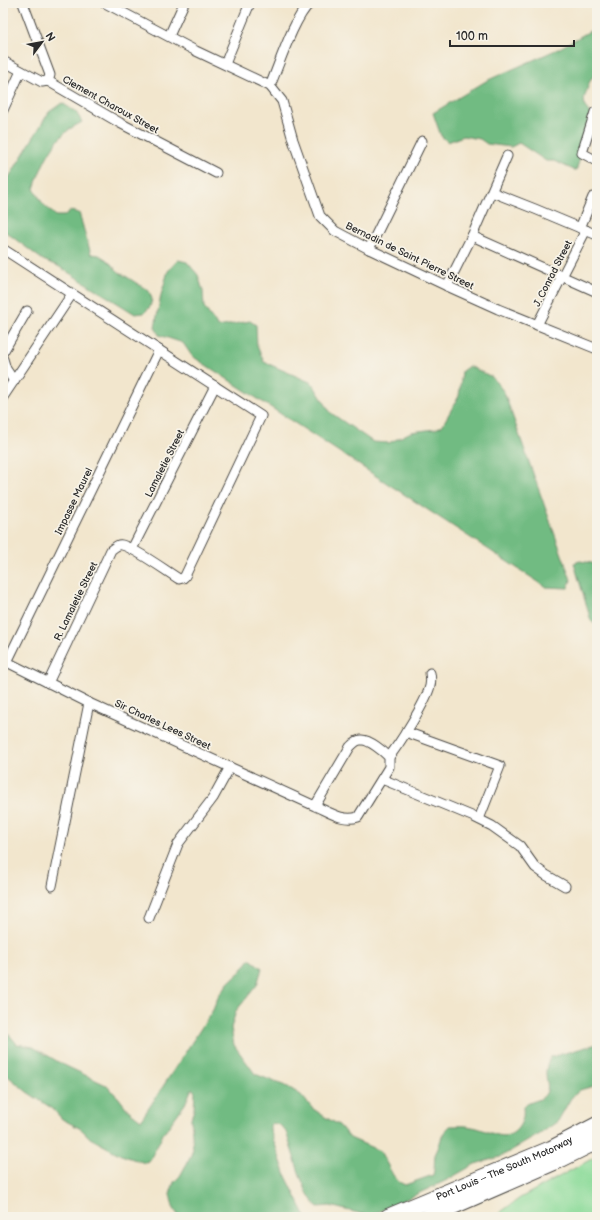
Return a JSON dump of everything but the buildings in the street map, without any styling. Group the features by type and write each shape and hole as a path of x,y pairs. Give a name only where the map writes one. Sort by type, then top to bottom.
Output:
{"highway":[{"name":"Port Louis – The South Motorway","path":"388,1217 551,1149 597,1125"},
{"name":"Port Louis – The South Motorway","path":"428,1217 561,1159 597,1141"}],"street":[{"name":"Clement Charoux Street","path":"23,3 50,75 48,81 120,123 216,173"},
{"name":"Bernadin de Saint Pierre Street","path":"104,3 270,86 282,100 293,140 320,216 335,231 447,286 597,349"},
{"path":"169,36 184,3"},
{"path":"225,64 250,3"},
{"path":"270,86 297,21 306,6 310,3"},
{"path":"3,61 42,82 48,81"},
{"path":"3,110 21,71"},
{"path":"597,113 596,112 582,153 597,161"},
{"path":"369,249 422,141"},
{"path":"447,286 472,236 507,156"},
{"path":"492,192 597,235"},
{"name":"J. Conrad Street","path":"537,325 562,276 583,229 593,197"},
{"path":"472,236 597,292"},
{"path":"3,249 261,416 185,576 179,579 132,549"},
{"path":"3,397 72,294"},
{"path":"3,352 27,311"},
{"name":"Impasse Maurel","path":"5,661 159,350"},
{"path":"3,358 6,369 14,381"},
{"name":"Lamaletie Street","path":"132,549 215,386"},
{"name":"R. Lamaletie Street","path":"48,683 111,550 116,546 122,545 132,549"},
{"name":"Sir Charles Lees Street","path":"5,661 89,703 344,819 352,820 358,817 389,767 389,757 406,732 430,687 430,673"},
{"path":"52,886 89,703"},
{"path":"406,732 500,766 479,819"},
{"path":"315,806 350,747 356,742 362,740 367,741 383,751 389,757"},
{"path":"150,918 178,844 213,798 230,767"},
{"path":"382,778 479,819 492,826 520,846 535,867 565,886"}],"green space":[{"path":"597,27 597,70 589,83 584,99 585,107 595,120 595,129 585,142 576,171 554,161 546,161 519,143 511,147 487,144 480,139 463,136 448,142 441,136 433,113 486,81 558,49"},
{"path":"62,103 76,112 82,122 68,131 55,144 39,174 34,189 43,204 56,216 64,216 70,211 79,213 91,254 99,255 107,260 119,272 149,291 152,299 150,307 144,313 135,314 58,266 43,260 3,230 3,187 49,112"},
{"path":"178,260 187,262 198,275 203,291 204,307 218,327 250,321 256,325 257,346 264,362 312,383 331,413 373,442 389,443 411,432 435,429 442,426 459,396 462,371 469,366 492,377 504,392 571,580 568,588 546,587 192,356 183,343 159,335 155,327 161,295 168,271"},
{"path":"580,561 597,564 597,624 591,621 574,563"},
{"path":"250,959 262,968 257,985 236,1011 231,1028 234,1045 255,1074 288,1087 301,1095 312,1108 339,1125 350,1138 380,1151 393,1175 399,1182 405,1185 433,1175 435,1155 445,1131 450,1126 469,1126 502,1136 513,1133 522,1121 523,1107 545,1095 548,1087 546,1069 551,1057 597,1044 597,1085 580,1090 571,1098 558,1121 540,1134 500,1157 475,1164 447,1180 370,1216 330,1206 318,1207 303,1183 286,1132 280,1125 272,1123 270,1130 286,1176 306,1217 179,1217 173,1207 170,1194 174,1182 180,1176 190,1158 193,1149 191,1118 194,1110 195,1092 192,1088 185,1104 163,1134 149,1162 145,1163 121,1155 90,1138 81,1129 62,1119 53,1109 27,1092 3,1072 3,1023 6,1031 17,1044 33,1047 62,1064 106,1085 128,1110 141,1120 213,1010 219,995"},
{"path":"597,1156 597,1210 588,1217 494,1217 520,1198"}]}
